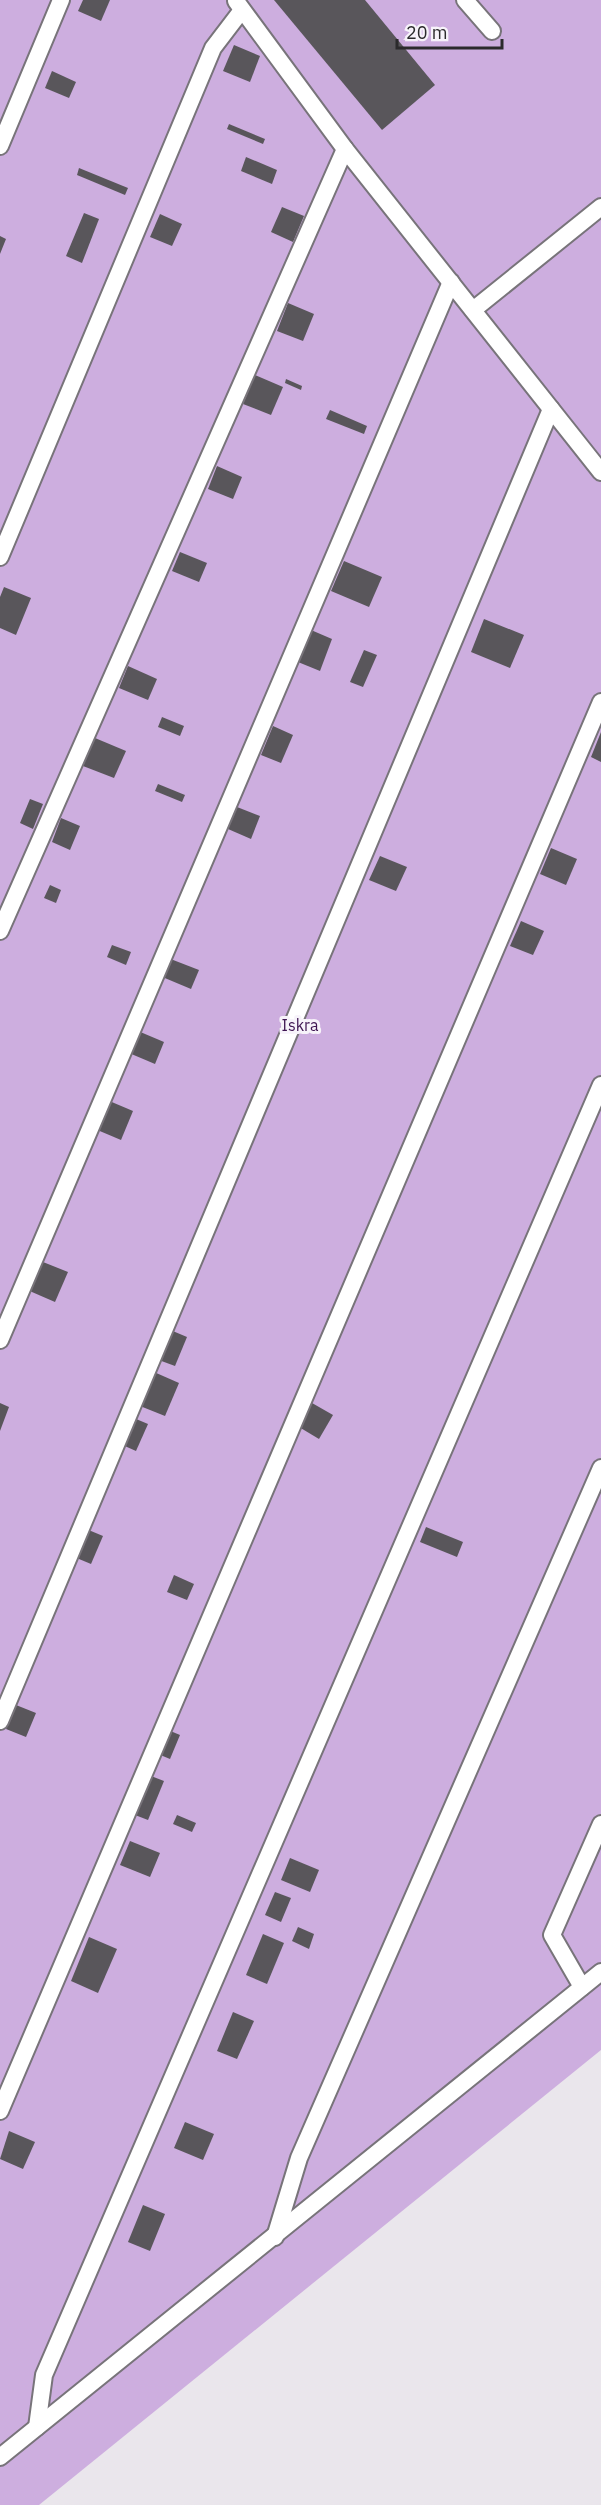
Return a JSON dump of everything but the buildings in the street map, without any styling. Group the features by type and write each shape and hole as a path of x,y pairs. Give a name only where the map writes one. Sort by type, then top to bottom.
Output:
{"lane":[{"path":"0,146 61,0"},
{"path":"465,0 492,31"},
{"path":"0,557 213,48 239,5 345,149 601,472"},
{"path":"0,931 345,149"},
{"path":"473,310 601,207"},
{"path":"0,1340 451,282"},
{"path":"0,1721 552,409"},
{"path":"0,2111 601,702"},
{"path":"37,2427 44,2375 601,1084"},
{"path":"275,2237 299,2158 601,1468"},
{"path":"582,1987 552,1935 601,1824"},
{"path":"0,2457 601,1972"}],"green space":[{"name":"Iskra","path":"0,0 601,0 601,2050 39,2505 0,2505"}]}
